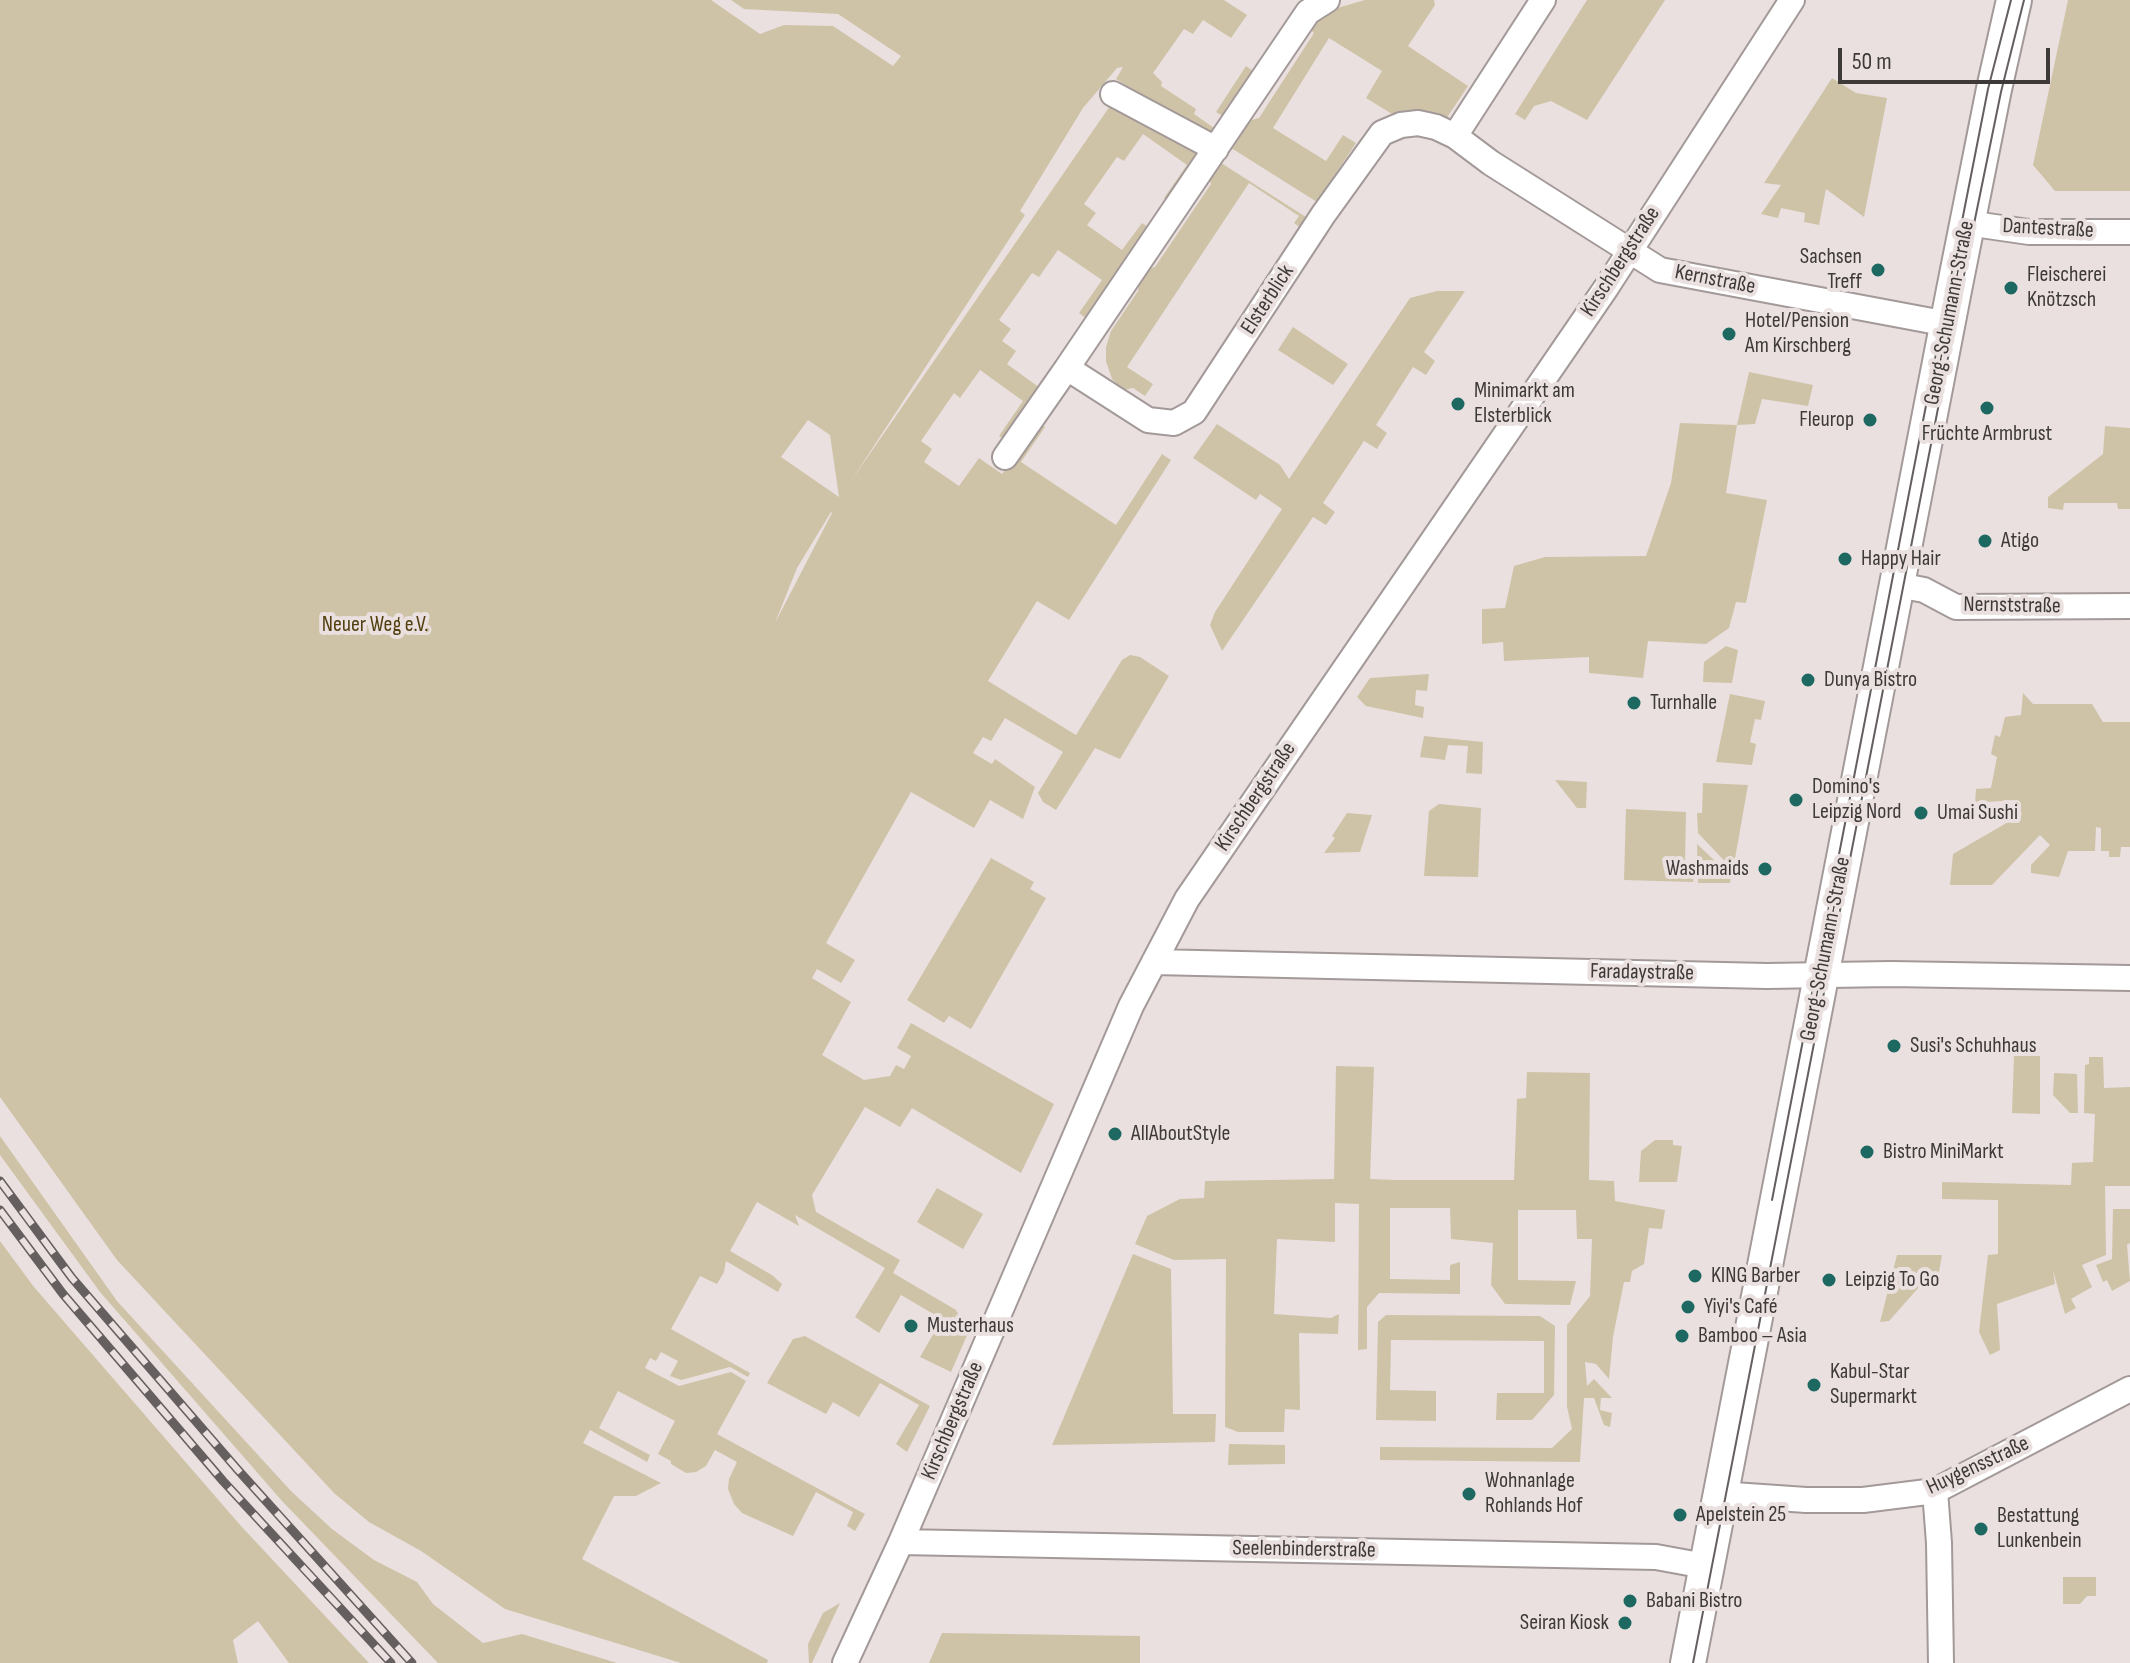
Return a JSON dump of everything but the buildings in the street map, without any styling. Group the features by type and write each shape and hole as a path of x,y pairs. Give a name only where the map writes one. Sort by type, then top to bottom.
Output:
{"main road":[{"name":"Georg-Schumann-Straße","path":"1688,1663 1967,223 2014,0"}],"street":[{"path":"1005,457 1308,12 1327,0"},
{"path":"1455,136 1543,0"},
{"name":"Kirschbergstraße","path":"845,1663 901,1542 1131,1006 1187,899 1606,288 1792,0"},
{"path":"1113,94 1216,149"},
{"name":"Elsterblick","path":"1067,368 1148,420 1164,423 1185,419 1194,412 1377,138 1394,127 1418,123 1455,136 1491,163 1629,251"},
{"name":"Dantestraße","path":"1967,223 2029,232 2130,232"},
{"name":"Kernstraße","path":"1629,251 1660,270 1948,324"},
{"name":"Nernststraße","path":"1898,585 1924,590 1956,607 2130,606"},
{"name":"Faradaystraße","path":"1154,962 2130,978"},
{"name":"Huygensstraße","path":"1719,1494 1863,1500 1935,1491 2130,1389"},
{"path":"1935,1491 1941,1663"},
{"name":"Seelenbinderstraße","path":"901,1542 1656,1557 1705,1566"}],"green space":[{"name":"Neuer Weg e.V.","path":"0,0 711,0 760,34 784,25 833,26 893,66 901,56 838,14 744,9 731,0 1224,0 1247,15 1231,38 1203,20 1193,34 1184,29 1153,73 1162,82 1161,86 1196,109 1194,114 1217,130 1212,139 1116,79 1123,67 1117,68 1083,108 1020,211 1025,215 851,481 1110,106 1201,155 1169,201 1164,198 1187,165 1143,134 1124,161 1117,157 1084,204 1096,213 1087,225 1122,250 1142,223 1153,230 1090,321 1079,313 1102,280 1058,250 1039,277 1032,273 999,320 1011,329 1002,341 1016,351 1007,364 1044,391 1004,439 999,436 1023,401 980,370 960,398 954,393 921,441 932,449 924,462 959,486 979,458 1002,474 1039,421 1045,427 1021,462 1116,525 1162,454 1171,460 1069,620 1037,601 988,681 1076,735 1122,660 1130,655 1140,657 1169,676 1120,759 1095,748 1056,810 1043,802 1038,793 1063,752 1005,718 991,741 983,737 973,753 992,764 995,759 1035,787 1023,819 990,800 974,828 911,792 826,943 855,960 841,983 817,969 812,978 851,1002 822,1055 864,1080 890,1076 896,1065 904,1069 911,1056 897,1048 911,1023 1054,1104 1021,1173 912,1108 900,1127 865,1107 812,1195 816,1212 900,1260 893,1273 956,1310 968,1333 951,1372 920,1357 942,1319 901,1295 879,1333 855,1317 885,1268 795,1215 799,1226 757,1202 730,1251 772,1275 782,1284 778,1292 726,1261 717,1284 700,1276 671,1329 750,1373 748,1377 730,1367 681,1380 670,1376 678,1361 661,1352 656,1361 650,1358 645,1368 679,1386 731,1372 746,1381 717,1434 865,1514 855,1531 847,1526 853,1512 816,1492 793,1536 742,1513 728,1489 737,1462 715,1450 706,1466 686,1473 658,1454 675,1421 618,1391 599,1428 650,1455 647,1462 590,1430 583,1443 661,1483 636,1496 614,1496 582,1559 768,1660 767,1663 681,1663 505,1609 421,1551 369,1522 334,1493 117,1260 0,1097","holes":["808,420 830,435 839,497 781,457","832,513 775,623 797,568"]},
{"path":"1365,0 1434,0 1435,5 1408,46 1468,86 1446,119 1417,110 1392,114 1366,98 1382,71 1329,38 1273,128 1326,161 1343,135 1356,143 1317,202 1228,146 1244,122 1259,118 1314,33 1306,26 1323,12"},
{"path":"1587,0 1665,0 1587,120 1551,101 1534,106 1525,120 1515,114"},
{"path":"2068,0 2130,0 2130,191 2055,191 2033,165"},
{"path":"1246,66 1256,73 1226,118 1216,112"},
{"path":"1832,78 1856,93 1887,98 1864,217 1826,189 1819,225 1804,222 1805,213 1781,208 1778,218 1761,214 1781,185 1764,183"},
{"path":"1218,161 1309,219 1302,229 1294,223 1299,216 1249,183 1127,367 1153,384 1145,396 1133,388 1123,390 1112,379 1106,361 1111,331 1138,291 1140,275 1144,270 1155,267 1211,184 1208,176"},
{"path":"1437,291 1465,291 1424,352 1435,361 1426,375 1413,367 1376,425 1387,433 1377,449 1364,441 1323,503 1335,512 1326,525 1313,517 1222,651 1210,625 1215,612 1282,509 1260,494 1256,500 1193,458 1217,424 1280,465 1289,479 1410,298"},
{"path":"1293,327 1348,364 1333,385 1278,350"},
{"path":"1749,372 1813,385 1808,406 1762,399 1755,424 1737,425"},
{"path":"1680,423 1737,425 1726,493 1767,500 1746,603 1736,602 1729,628 1706,644 1648,641 1643,678 1589,673 1589,657 1504,661 1503,642 1482,644 1482,609 1505,608 1514,566 1545,557 1646,556 1671,483"},
{"path":"2105,426 2130,428 2130,509 2118,509 2117,503 2064,503 2063,510 2048,508 2048,497 2103,454"},
{"path":"1726,646 1738,650 1732,683 1703,682 1704,662"},
{"path":"1429,674 1427,691 1416,690 1415,705 1424,707 1423,718 1366,706 1357,697 1370,678"},
{"path":"2023,693 2033,704 2092,704 2103,722 2130,722 2130,847 2121,847 2120,857 2109,857 2109,851 2101,851 2101,828 2096,827 2095,851 2068,851 2059,877 2031,873 2031,865 2050,845 2040,835 1992,885 1950,885 1953,854 2022,814 2014,800 1975,803 1976,789 1991,788 1997,757 1991,754 1995,735 2000,737 2005,717 2021,715"},
{"path":"1730,694 1765,701 1761,720 1755,719 1750,742 1756,744 1752,765 1716,762"},
{"path":"1424,736 1483,742 1482,774 1466,773 1468,746 1448,745 1445,760 1420,757"},
{"path":"1555,780 1587,782 1586,808 1577,808"},
{"path":"1703,783 1748,785 1733,870 1698,833 1697,813 1702,813"},
{"path":"1439,804 1481,808 1478,877 1424,876 1429,811"},
{"path":"1626,809 1686,812 1685,861 1694,877 1693,882 1624,880"},
{"path":"1347,813 1372,815 1360,852 1324,853 1335,838 1332,836"},
{"path":"1697,844 1731,876 1730,883 1698,883"},
{"path":"991,858 1034,882 1030,889 1046,898 971,1029 949,1016 944,1023 907,1000"},
{"path":"2014,1056 2040,1056 2040,1114 2012,1113"},
{"path":"2089,1057 2103,1057 2104,1088 2130,1087 2130,1186 2105,1186 2106,1255 2082,1265 2092,1287 2071,1299 2076,1308 2065,1314 2053,1270 2055,1284 1997,1304 2000,1350 1990,1355 1979,1332 1988,1255 1998,1254 1998,1200 1942,1199 1942,1182 2071,1185 2072,1163 2093,1162 2095,1114 2084,1113 2085,1065 2089,1064"},
{"path":"1336,1066 1374,1067 1370,1179 1396,1180 1514,1180 1517,1099 1526,1098 1527,1072 1590,1073 1589,1180 1614,1181 1615,1201 1665,1210 1662,1229 1649,1228 1644,1264 1632,1271 1630,1282 1624,1282 1613,1337 1609,1379 1596,1364 1585,1362 1587,1386 1594,1379 1612,1398 1601,1398 1600,1410 1612,1413 1610,1427 1604,1425 1594,1398 1584,1398 1580,1462 1380,1460 1380,1447 1552,1448 1572,1429 1567,1407 1567,1325 1590,1296 1592,1239 1577,1239 1576,1210 1518,1210 1518,1280 1576,1281 1570,1305 1505,1304 1491,1285 1493,1243 1451,1239 1450,1208 1390,1208 1390,1279 1450,1280 1450,1265 1460,1262 1460,1294 1379,1293 1367,1307 1367,1349 1358,1350 1359,1204 1335,1203 1335,1242 1277,1239 1274,1314 1331,1318 1339,1314 1338,1334 1299,1333 1300,1410 1285,1409 1284,1432 1238,1432 1225,1427 1226,1259 1174,1260 1135,1244 1147,1216 1180,1199 1204,1198 1205,1181 1334,1179"},
{"path":"2054,1073 2077,1074 2078,1113 2070,1113 2053,1095"},
{"path":"0,1136 117,1301 291,1491 332,1529 374,1560 417,1582 433,1604 483,1643 522,1634 617,1663 438,1663 282,1501 100,1292 0,1155"},
{"path":"1655,1140 1673,1140 1673,1145 1682,1146 1677,1182 1639,1182 1641,1151"},
{"path":"937,1188 983,1214 963,1249 917,1222"},
{"path":"2113,1209 2130,1209 2130,1243 2127,1245 2130,1281 2112,1291 2107,1280 2103,1282 2096,1265 2112,1259"},
{"path":"0,1241 34,1287 241,1526 369,1663 289,1663 258,1621 233,1640 238,1663 0,1663"},
{"path":"1133,1254 1171,1269 1173,1414 1216,1414 1215,1442 1052,1445"},
{"path":"1897,1255 1942,1255 1936,1289 1920,1286 1889,1321 1880,1322"},
{"path":"1386,1315 1540,1316 1555,1326 1554,1395 1532,1420 1496,1420 1497,1393 1544,1393 1544,1341 1391,1340 1390,1390 1436,1391 1436,1421 1376,1420 1378,1322"},
{"path":"805,1336 930,1406 907,1452 896,1444 919,1405 880,1383 859,1417 833,1402 826,1414 767,1383 793,1339"},
{"path":"1229,1444 1285,1445 1285,1464 1228,1465"},
{"path":"2063,1577 2096,1577 2096,1596 2087,1596 2080,1604 2063,1604"},
{"path":"840,1603 812,1663 809,1663 808,1644 823,1613"},
{"path":"942,1633 1140,1636 1140,1663 929,1663"}],"tram line":[{"path":"1772,1200 1988,89 2011,0"},
{"path":"1693,1663 1974,224 2001,92 2024,0"}],"railway":[{"path":"0,1181 72,1278 238,1470 412,1663"},
{"path":"0,1210 63,1294 223,1481 391,1663"}],"place":[{"name":"Sachsen Treff","path":"1878,270"},
{"name":"Fleischerei Knötzsch","path":"2011,288"},
{"name":"Hotel/Pension Am Kirschberg","path":"1729,334"},
{"name":"Minimarkt am Elsterblick","path":"1458,404"},
{"name":"Früchte Armbrust","path":"1987,408"},
{"name":"Fleurop","path":"1870,420"},
{"name":"Atigo","path":"1985,541"},
{"name":"Happy Hair","path":"1845,559"},
{"name":"Dunya Bistro","path":"1808,680"},
{"name":"Turnhalle","path":"1634,703"},
{"name":"Domino's Leipzig Nord","path":"1796,800"},
{"name":"Umai Sushi","path":"1921,813"},
{"name":"Washmaids","path":"1765,869"},
{"name":"Susi's Schuhhaus","path":"1894,1046"},
{"name":"AllAboutStyle","path":"1115,1134"},
{"name":"Bistro MiniMarkt","path":"1867,1152"},
{"name":"KING Barber","path":"1695,1276"},
{"name":"Leipzig To Go","path":"1829,1280"},
{"name":"Yiyi's Café","path":"1688,1307"},
{"name":"Musterhaus","path":"911,1326"},
{"name":"Bamboo – Asia","path":"1682,1336"},
{"name":"Kabul-Star Supermarkt","path":"1814,1385"},
{"name":"Wohnanlage Rohlands Hof","path":"1469,1494"},
{"name":"Apelstein 25","path":"1680,1515"},
{"name":"Bestattung Lunkenbein","path":"1981,1529"},
{"name":"Babani Bistro","path":"1630,1601"},
{"name":"Seiran Kiosk","path":"1625,1623"}]}
